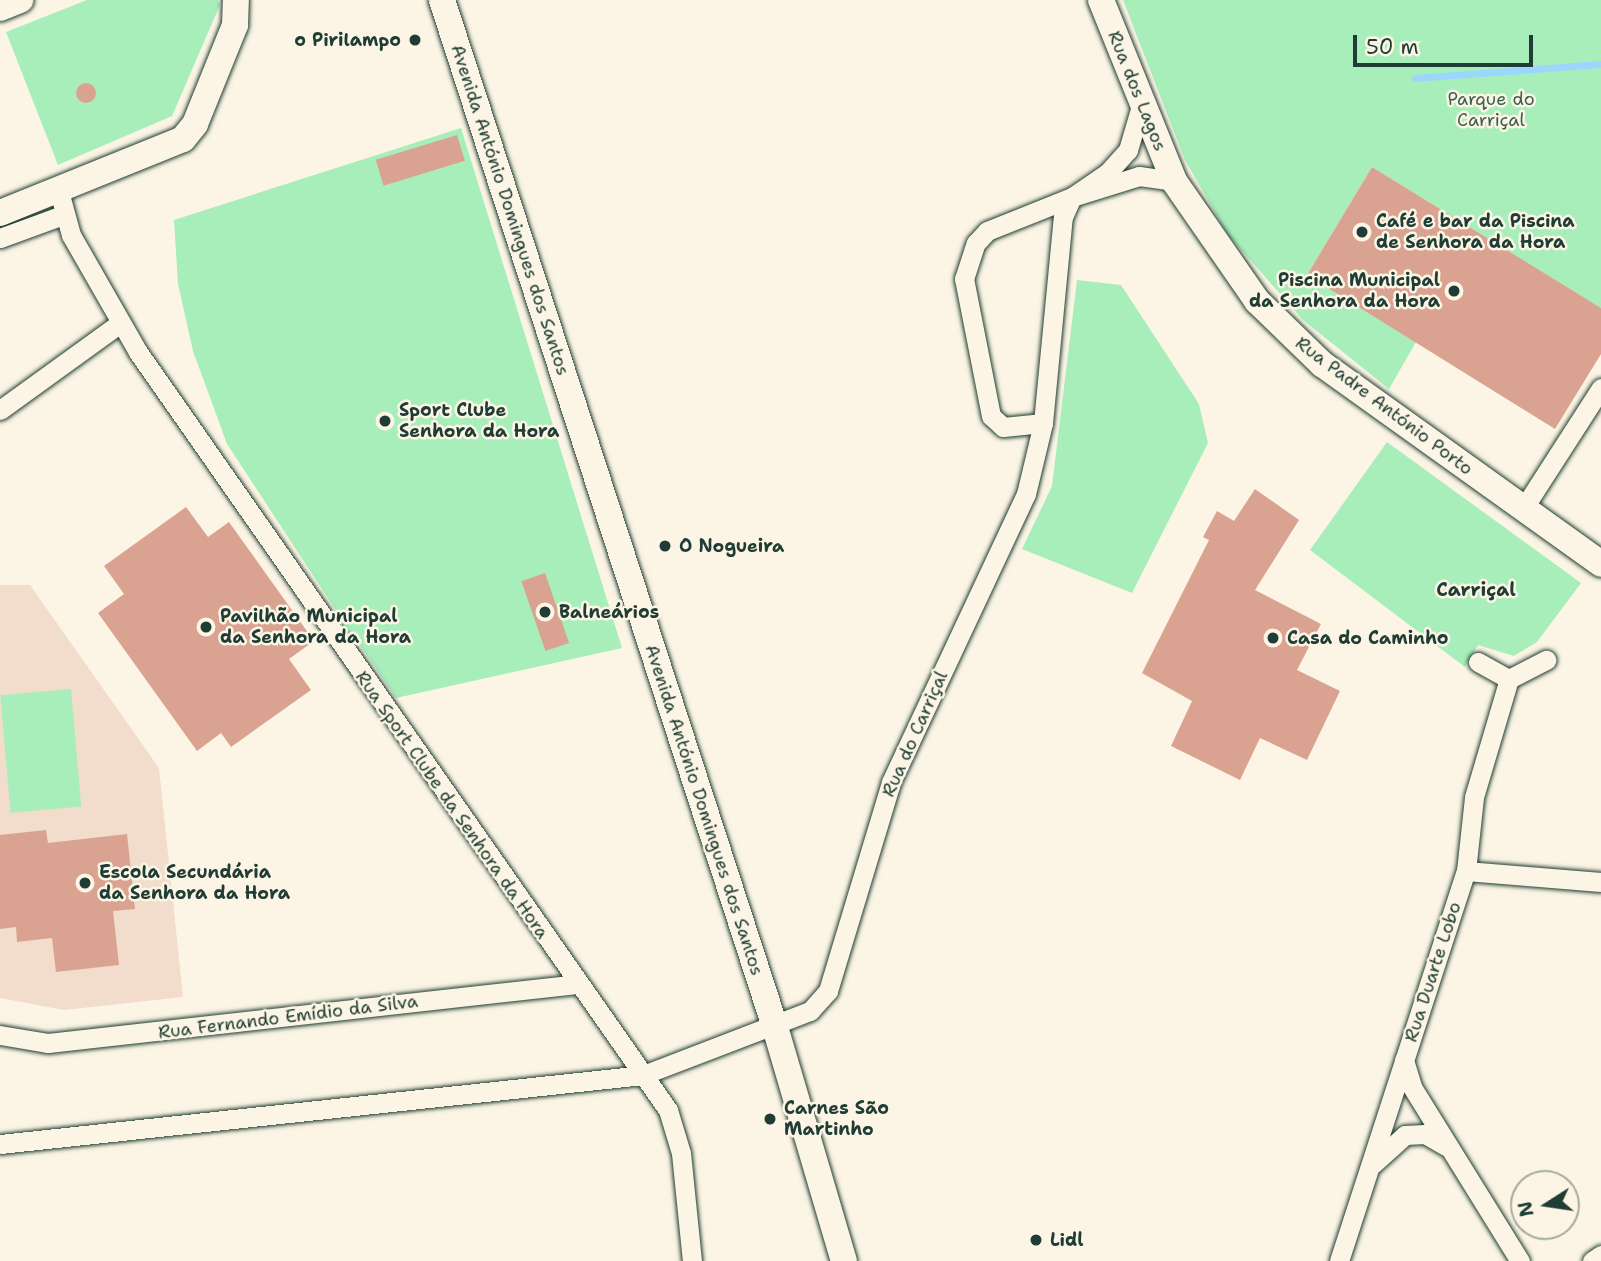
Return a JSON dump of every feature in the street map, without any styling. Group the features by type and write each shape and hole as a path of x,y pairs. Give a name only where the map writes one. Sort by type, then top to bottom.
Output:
{"street":[{"path":"0,8 20,0"},
{"path":"0,238 183,139 195,124 236,25 236,0"},
{"name":"Avenida António Domingues dos Santos","path":"442,0 775,1027 844,1261"},
{"name":"Rua dos Lagos","path":"1101,0 1141,106 1174,181"},
{"path":"1072,197 1107,173 1128,150 1141,106"},
{"path":"1043,423 996,425 964,279 976,243 987,231 1072,197 1139,176 1174,181"},
{"name":"Rua Padre António Porto","path":"1174,181 1236,276 1288,334 1601,564"},
{"name":"Rua do Carriçal","path":"0,1144 643,1075 775,1027 810,1011 828,991 891,782 1026,494 1043,423 1063,217 1072,197"},
{"path":"0,213 61,203"},
{"name":"Rua Sport Clube da Senhora da Hora","path":"61,203 119,324 643,1075 677,1131 692,1261"},
{"path":"0,410 119,324"},
{"path":"1523,509 1601,388"},
{"path":"1478,662 1509,679 1546,660"},
{"name":"Rua Duarte Lobo","path":"1339,1261 1466,871 1474,797 1509,679"},
{"path":"1466,871 1601,881"},
{"name":"Rua Fernando Emídio da Silva","path":"0,1035 48,1043 577,984"},
{"path":"1404,1059 1412,1087 1520,1261"},
{"path":"1364,1180 1382,1151 1405,1135 1436,1137 1447,1147"},
{"path":"1592,1261 1601,1255"}],"shaded area":[{"name":"Escola Secundária da Senhora da Hora","path":"0,585 30,585 159,768 183,997 64,1010 0,998"}],"green space":[{"path":"87,0 218,0 220,5 172,116 58,165 6,32"},
{"name":"Parque do Carriçal","path":"1123,0 1601,0 1601,308 1372,167 1307,275 1416,342 1389,389 1303,320 1228,235 1185,160"},
{"name":"Sport Clube Senhora da Hora","path":"461,128 622,648 396,698 353,635 346,637 337,612 227,444 193,351 178,284 174,220"},
{"path":"1077,280 1121,285 1199,404 1208,443 1132,593 1022,549 1052,486"},
{"path":"1387,442 1581,583 1537,642 1514,656 1478,645 1465,667 1310,550"},
{"path":"71,689 81,807 11,813 0,695"}],"building":[{"path":"86,83 93,86 96,93 93,100 86,103 79,100 76,93 79,86"},
{"path":"457,135 465,161 384,186 376,160"},
{"name":"Piscina Municipal da Senhora da Hora","path":"1372,167 1601,308 1601,354 1555,429 1307,275"},
{"name":"Casa do Caminho","path":"1255,489 1299,520 1255,590 1321,624 1297,670 1340,691 1307,760 1260,738 1240,780 1171,746 1192,701 1142,673 1209,540 1203,537 1217,511 1234,521"},
{"name":"Pavilhão Municipal da Senhora da Hora","path":"186,507 208,537 229,522 314,641 289,659 311,690 231,747 221,733 197,751 98,613 124,594 104,566"},
{"name":"Balneários","path":"545,573 569,643 545,651 521,581"},
{"path":"46,830 48,843 127,834 135,909 113,911 119,965 56,972 52,938 17,942 16,927 0,929 0,835"}],"waterway":[{"path":"1415,78 1601,64"}],"place":[{"name":"o Pirilampo","path":"415,40"},
{"name":"Café e bar da Piscina de Senhora da Hora","path":"1362,232"},
{"name":"Piscina Municipal da Senhora da Hora","path":"1454,291"},
{"name":"Sport Clube Senhora da Hora","path":"385,421"},
{"name":"O Nogueira","path":"665,546"},
{"name":"Balneários","path":"545,612"},
{"name":"Pavilhão Municipal da Senhora da Hora","path":"206,627"},
{"name":"Casa do Caminho","path":"1273,638"},
{"name":"Escola Secundária da Senhora da Hora","path":"85,883"},
{"name":"Carnes São Martinho","path":"770,1119"},
{"name":"Lidl","path":"1036,1240"}],"district":[{"name":"Carriçal","path":"1476,590"}]}
